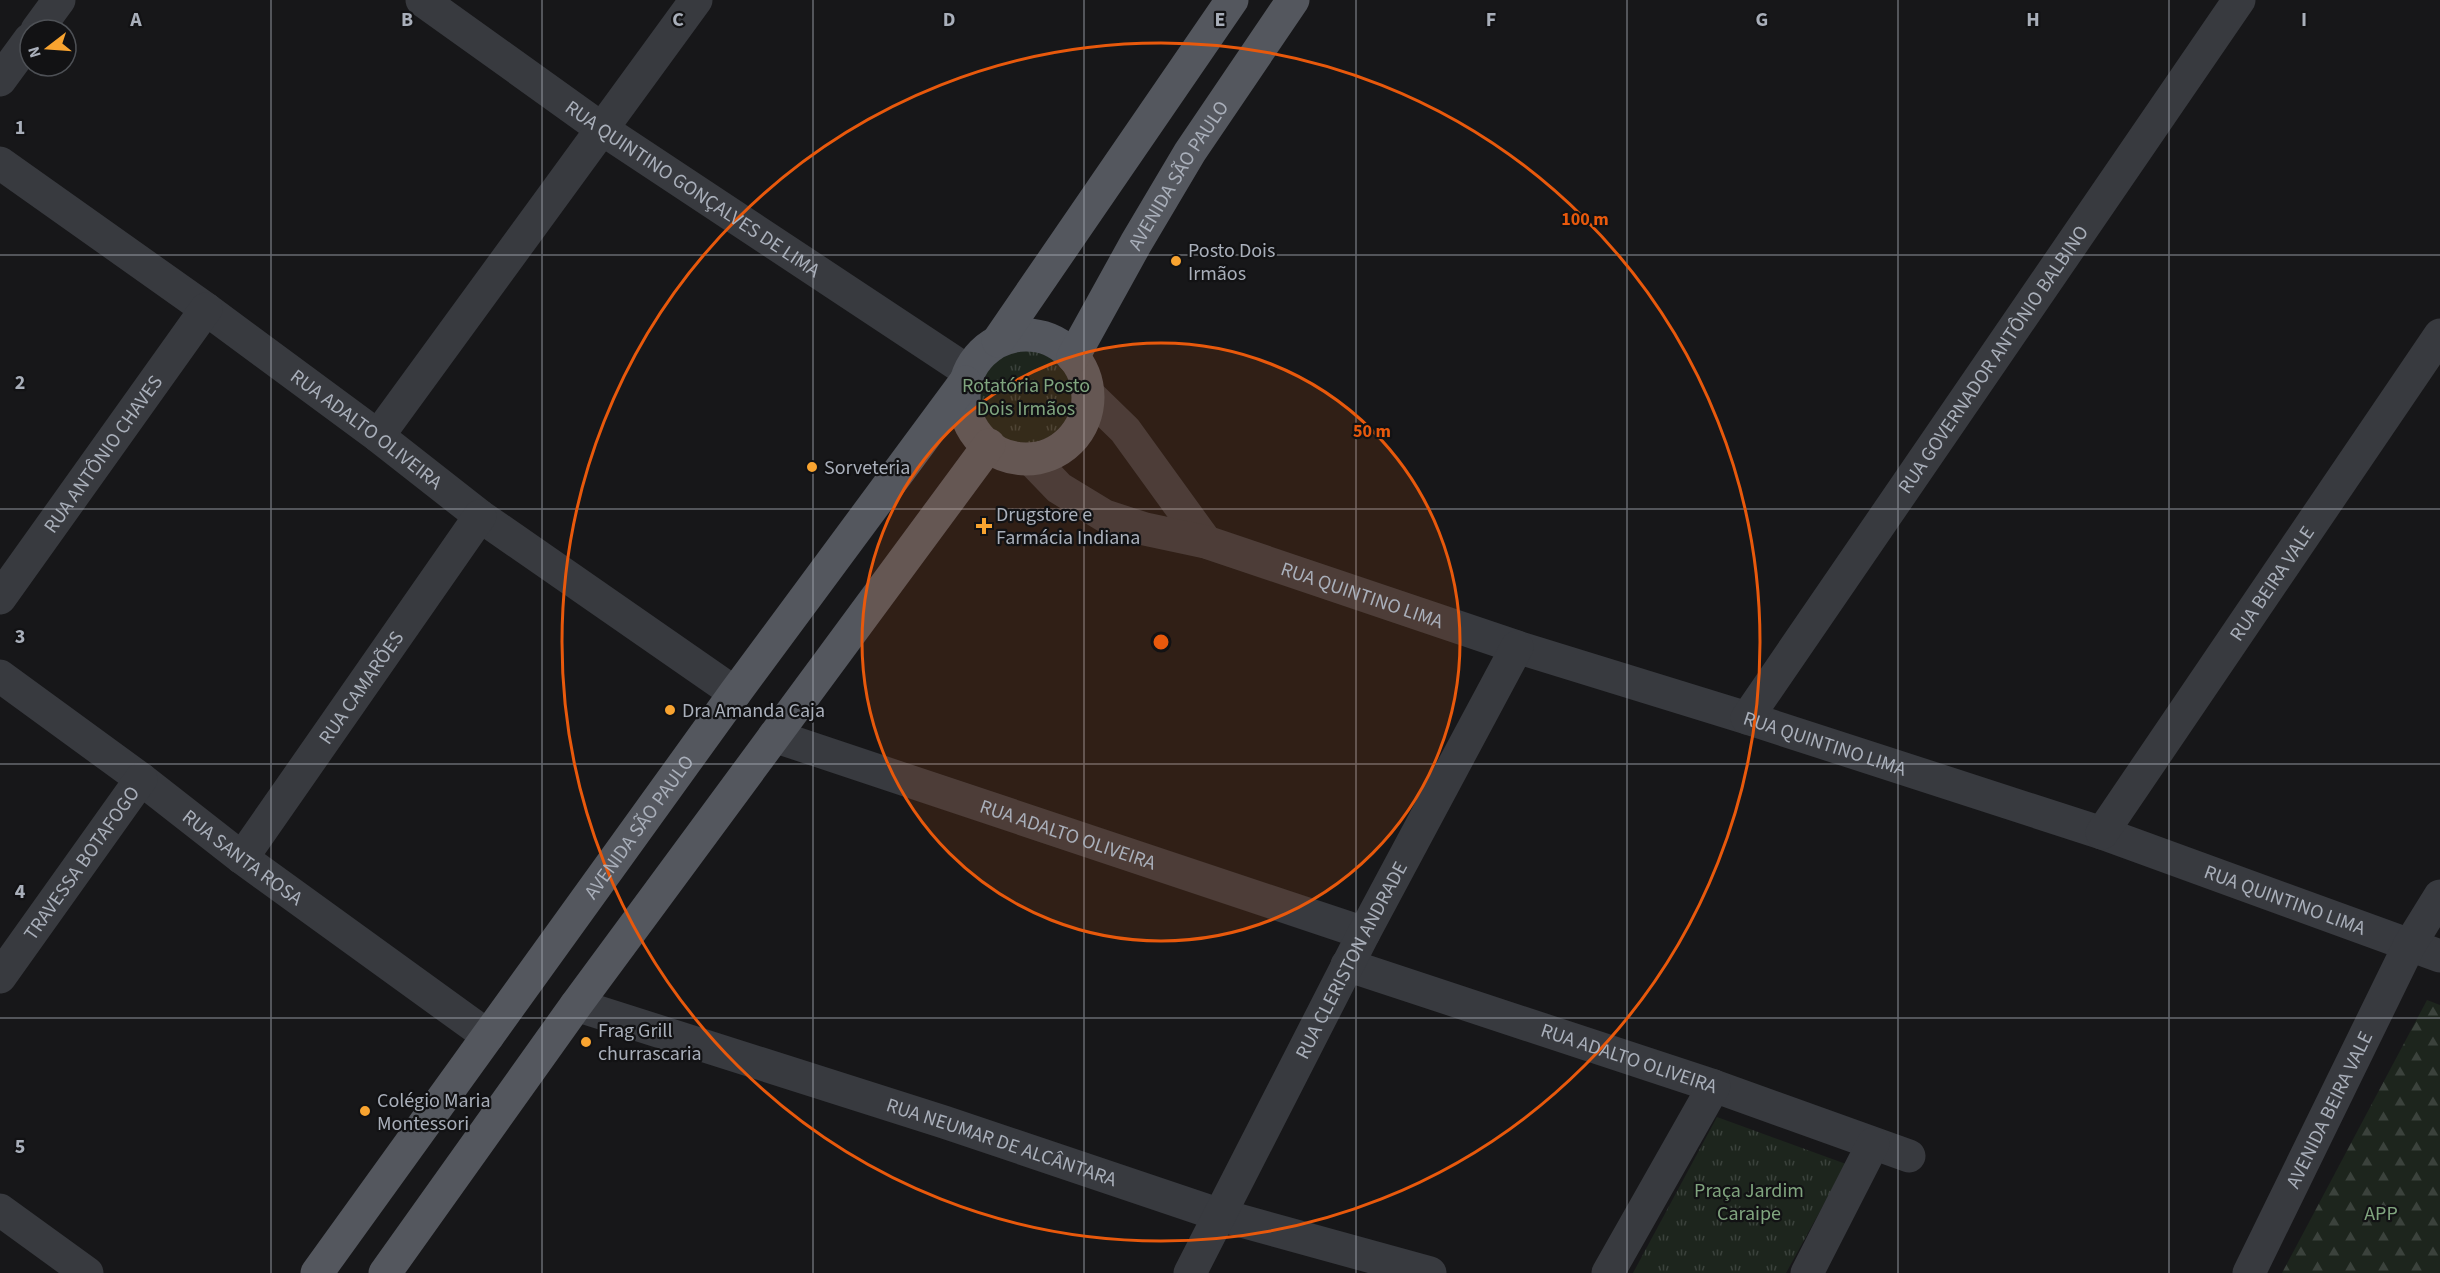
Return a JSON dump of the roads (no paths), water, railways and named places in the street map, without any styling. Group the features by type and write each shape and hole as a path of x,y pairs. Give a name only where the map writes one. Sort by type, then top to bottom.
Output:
{"main road":[{"name":"AVENIDA SÃO PAULO","path":"317,1273 735,693 967,377 981,354 998,341 1232,0"},
{"name":"AVENIDA SÃO PAULO","path":"1073,357 1190,152 1293,0"},
{"path":"967,377 964,403 969,422 980,439 1007,457 1032,460 1055,453 1074,438 1085,417 1088,393 1083,374 1073,357 1052,340 1025,335 998,341"},
{"path":"394,1271 576,1005 988,445"}],"street":[{"path":"46,18 59,0"},
{"name":"RUA QUINTINO GONÇALVES DE LIMA","path":"422,0 602,129 967,377"},
{"path":"378,436 696,0"},
{"name":"RUA GOVERNADOR ANTÔNIO BALBINO","path":"1747,718 2239,0"},
{"path":"0,80 18,55"},
{"name":"RUA ADALTO OLIVEIRA","path":"0,163 206,309 378,436 480,516 735,693"},
{"name":"RUA ANTÔNIO CHAVES","path":"0,598 206,309"},
{"name":"RUA BEIRA VALE","path":"2102,833 2440,334"},
{"path":"1088,393 1125,429 1206,542"},
{"name":"RUA QUINTINO LIMA","path":"1032,460 1059,488 1105,516 1145,529 1206,542 1517,647 1747,718 2102,833 2440,957"},
{"name":"RUA CAMARÕES","path":"242,858 480,516"},
{"name":"RUA CLERISTON ANDRADE","path":"1190,1273 1347,965 1517,647"},
{"name":"RUA SANTA ROSA","path":"0,676 141,779 242,858 488,1036"},
{"name":"RUA ADALTO OLIVEIRA","path":"774,735 1364,933"},
{"name":"TRAVESSA BOTAFOGO","path":"0,977 141,779"},
{"name":"AVENIDA BEIRA VALE","path":"2249,1273 2409,946 2440,896"},
{"name":"RUA ADALTO OLIVEIRA","path":"1347,965 1714,1086 1909,1156"},
{"name":"RUA NEUMAR DE ALCÂNTARA","path":"576,1005 944,1122 1221,1215 1430,1273"},
{"path":"1608,1273 1714,1086"},
{"path":"1807,1273 1873,1144"},
{"path":"4,1222 87,1273"}],"place":[{"name":"Posto Dois Irmãos","path":"1176,261"},
{"name":"Sorveteria","path":"812,467"},
{"name":"Drugstore e Farmácia Indiana","path":"984,526"},
{"name":"Dra Amanda Caja","path":"670,710"},
{"name":"Frag Grill churrascaria","path":"586,1042"},
{"name":"Colégio Maria Montessori","path":"365,1111"}],"park label":[{"name":"Rotatória Posto Dois Irmãos","path":"1026,396"},
{"name":"Praça Jardim Caraipe","path":"1749,1202"},
{"name":"APP","path":"2381,1213"}]}
